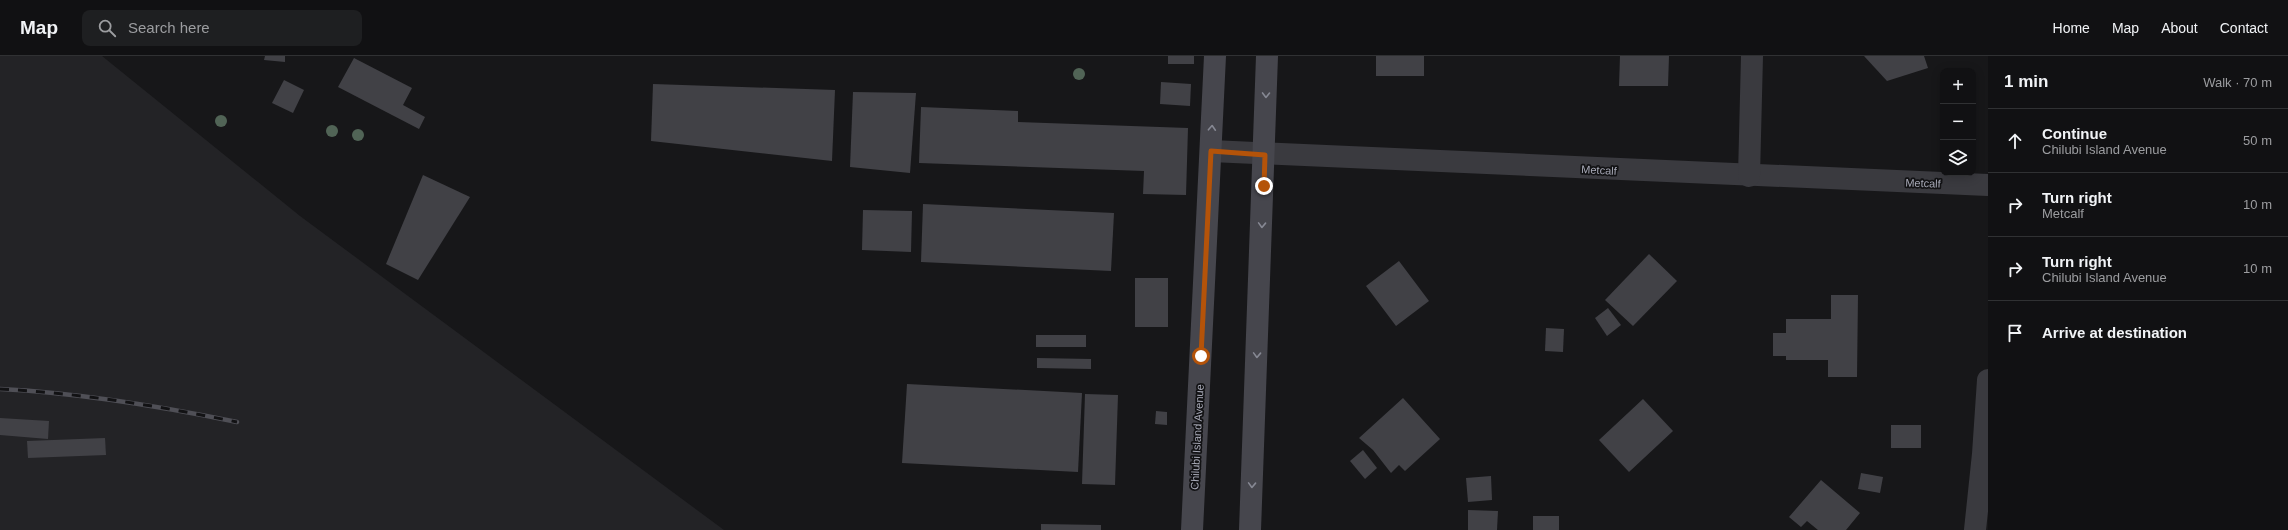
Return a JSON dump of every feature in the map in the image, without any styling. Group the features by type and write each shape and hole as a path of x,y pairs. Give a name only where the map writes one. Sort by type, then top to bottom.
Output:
{"street":[{"name":"Chilubi Island Avenue","path":"1192,530 1215,56"},
{"path":"1250,530 1265,155 1267,56"},
{"path":"1749,176 1752,56"},
{"name":"Metcalf","path":"1211,151 1265,155 1988,185"},
{"path":"1975,530 1986,454 1988,380"}],"shaded area":[{"path":"0,56 102,56 300,216 724,530 0,530"}],"building":[{"path":"265,56 285,56 285,62 264,60"},
{"path":"1168,56 1194,56 1194,64 1168,64"},
{"path":"1376,56 1424,56 1424,76 1376,76"},
{"path":"1620,56 1669,56 1668,86 1619,86"},
{"path":"1864,56 1924,56 1928,68 1887,81"},
{"path":"354,58 412,88 403,105 425,117 419,129 338,87"},
{"path":"284,80 304,90 293,113 272,103"},
{"path":"1161,82 1191,84 1190,106 1160,104"},
{"path":"653,84 835,90 832,161 651,141"},
{"path":"853,92 916,93 910,173 850,167"},
{"path":"921,107 1018,111 1018,122 1188,128 1186,195 1143,194 1144,171 919,163"},
{"path":"423,175 470,197 418,280 386,264"},
{"path":"923,204 1114,213 1111,271 921,262"},
{"path":"863,210 912,211 911,252 862,250"},
{"path":"1649,254 1677,281 1633,326 1605,300"},
{"path":"1399,261 1429,301 1396,326 1366,286"},
{"path":"1135,278 1168,278 1168,327 1135,327"},
{"path":"1831,295 1858,295 1857,377 1828,377 1828,360 1786,360 1786,356 1773,356 1773,333 1786,333 1786,319 1831,319"},
{"path":"1608,308 1621,325 1607,336 1595,318"},
{"path":"1546,328 1564,329 1563,352 1545,351"},
{"path":"1036,335 1086,335 1086,347 1036,347"},
{"path":"1037,358 1091,359 1091,369 1037,368"},
{"path":"907,384 1082,393 1078,472 902,463"},
{"path":"1085,394 1118,395 1115,485 1082,484"},
{"path":"1403,398 1440,439 1405,471 1399,465 1391,473 1373,450 1359,438"},
{"path":"1643,399 1673,431 1629,472 1599,440"},
{"path":"1156,411 1167,412 1167,425 1155,424"},
{"path":"0,418 49,421 48,439 0,435"},
{"path":"1891,425 1921,425 1921,448 1891,448"},
{"path":"105,438 106,455 28,458 27,441"},
{"path":"1363,450 1377,468 1365,479 1350,461"},
{"path":"1861,473 1883,477 1880,493 1858,489"},
{"path":"1491,476 1492,500 1468,502 1466,478"},
{"path":"1821,480 1860,513 1846,530 1818,530 1807,521 1801,527 1789,517"},
{"path":"1468,510 1498,511 1497,530 1468,530"},
{"path":"1533,516 1559,516 1559,530 1533,530"},
{"path":"1041,524 1101,525 1101,530 1041,530"}],"railway":[{"path":"0,389 119,401 237,422"}],"route":[{"path":"1201,356 1211,151 1265,155 1264,186"}]}
